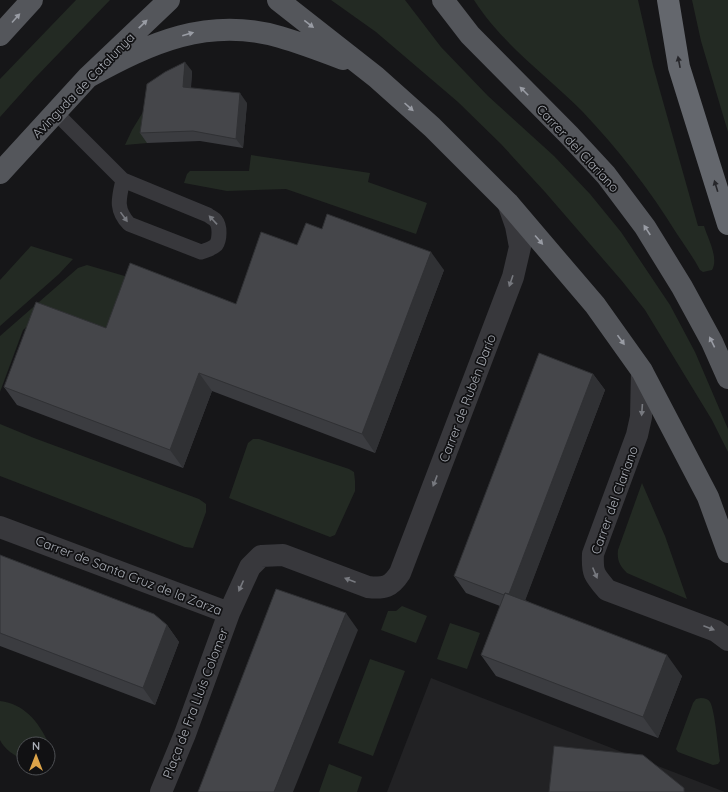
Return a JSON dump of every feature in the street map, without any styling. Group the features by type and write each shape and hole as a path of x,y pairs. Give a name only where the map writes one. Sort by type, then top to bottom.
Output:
{"highway":[{"path":"668,0 679,67 728,224"}],"main road":[{"path":"0,35 32,0"},
{"name":"Avinguda de Catalunya","path":"0,173 88,77 169,0"},
{"path":"278,0 376,77 432,127 508,203 595,305 642,371 708,497 728,552"},
{"name":"Carrer del Clariano","path":"443,0 470,35 569,134 606,175 646,227 682,287 712,342 728,378"},
{"name":"Carrer del Clariano","path":"451,0 470,35"},
{"path":"88,77 127,55 156,43 197,32 227,29 251,31 279,36 344,59 376,77"}],"street":[{"name":"Carrer de Rubén Darío","path":"387,587 395,581 400,573 513,277 520,247 516,226 508,203"},
{"name":"Carrer del Clariano","path":"642,371 641,416 635,443 593,554 592,567 596,578 607,590 716,631 728,640"},
{"name":"Carrer de Santa Cruz de la Zarza","path":"0,527 229,613 250,567 261,556 282,555 368,588 378,589 387,587"},
{"name":"Plaça de Fra Lluís Colomer","path":"161,792 185,734 229,613"}],"lane":[{"path":"55,112 123,180 208,215 216,221 219,229 219,238 216,244 210,249 202,252 129,224 120,211 119,202 123,180"}],"shaded area":[{"path":"76,0 110,0 34,79 0,117 0,79"},
{"path":"331,0 405,0 441,47 488,96 554,156 590,194 621,232 670,305 695,352 728,429 728,452 712,420 645,310 622,281 545,192 501,144 458,102 376,32"},
{"path":"474,0 638,0 653,66 698,226 704,226 714,254 714,265 712,270 703,272 700,270 656,202 621,155 582,111 511,45 485,16"},
{"path":"692,0 728,0 728,132 701,41"},
{"path":"154,94 147,143 125,145 132,130"},
{"path":"251,155 370,173 368,182 427,203 416,234 286,189 227,191 184,183 187,174 190,171 249,171"},
{"path":"31,246 73,259 59,274 0,326 0,280"},
{"path":"87,265 128,277 106,328 59,311 41,314 23,330 0,392 0,336 78,268"},
{"path":"0,424 199,499 206,504 206,512 193,548 185,547 0,476"},
{"path":"253,439 259,439 354,472 355,491 335,535 330,537 229,498 248,443"},
{"path":"642,483 665,536 687,599 627,573 619,562 618,550"},
{"path":"402,606 427,616 416,643 381,630 388,611 396,611"},
{"path":"450,623 480,633 467,669 437,659"},
{"path":"370,659 405,671 373,756 338,743"},
{"path":"431,678 725,792 387,792"},
{"path":"701,698 708,700 712,706 720,761 718,764 713,765 678,752 676,749 693,703 696,699"},
{"path":"0,701 9,703 23,710 35,721 45,736 16,736 16,755 10,752 0,740"},
{"path":"329,764 362,777 357,792 319,792"}],"building":[{"path":"185,62 183,87 240,93 236,139 193,131 140,133 147,84 165,72"},
{"path":"327,214 431,252 362,434 199,373 170,450 4,387 36,302 106,328 130,263 236,304 261,232 297,245 306,223 322,229"},
{"path":"539,353 593,374 509,594 505,593 504,595 454,576"},
{"path":"0,555 154,614 167,625 143,688 0,633"},
{"path":"276,589 346,613 274,792 198,792"},
{"path":"505,593 667,655 643,717 481,655"},
{"path":"554,746 643,755 684,788 684,792 549,792"}]}
